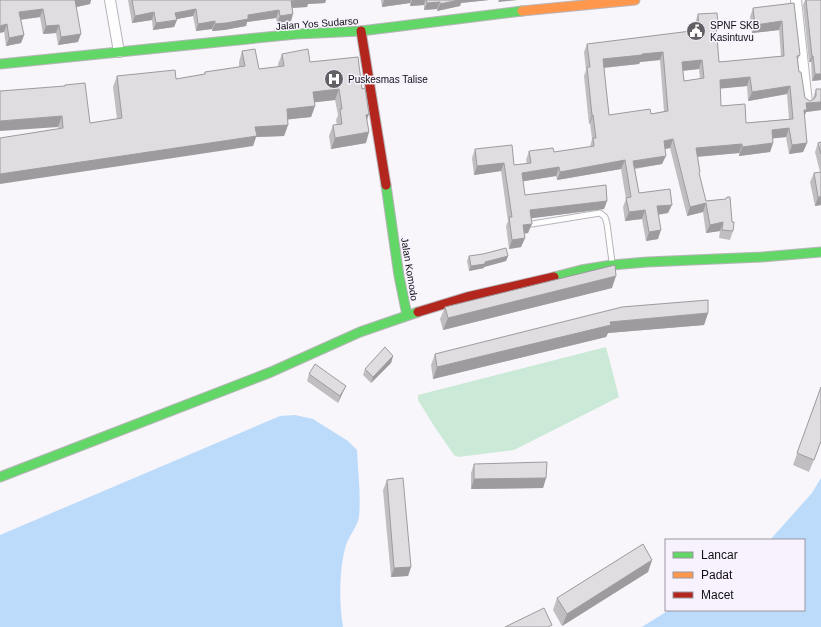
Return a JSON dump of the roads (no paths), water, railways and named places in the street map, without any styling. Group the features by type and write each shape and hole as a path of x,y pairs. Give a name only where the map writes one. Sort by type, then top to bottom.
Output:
{"main road":[{"name":"Jalan Yos Sudarso","path":"0,64 297,34 361,31 534,10 635,0"},
{"name":"Jalan Komodo","path":"361,31 390,208 399,276 407,315 467,297 581,270 612,265 762,257 821,252"},
{"path":"0,477 271,372 360,332 407,315"}],"street":[{"path":"110,0 119,52"},
{"path":"796,0 807,103"}],"lane":[{"path":"532,224 600,214 605,217 607,224 612,265"}],"water":[{"path":"295,415 313,419 348,441 357,450 360,509 357,524 346,545 342,564 340,597 343,627 0,627 0,535 280,416"},
{"path":"821,478 821,627 642,627 667,611 805,611 805,539 771,539 812,493"}],"place":[{"name":"SPNF SKB Kasintuvu","path":"696,31"},
{"name":"Puskesmas Talise","path":"334,79"}]}
